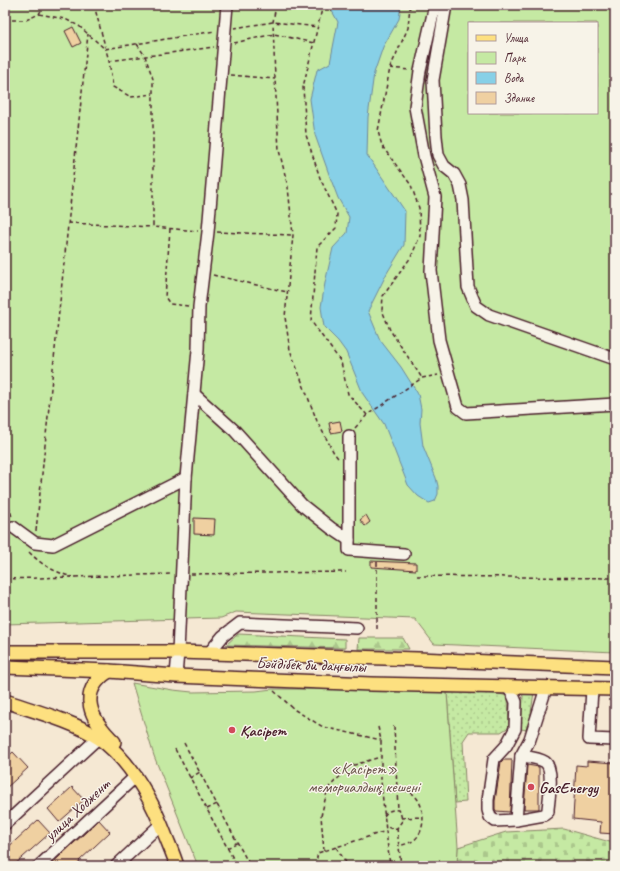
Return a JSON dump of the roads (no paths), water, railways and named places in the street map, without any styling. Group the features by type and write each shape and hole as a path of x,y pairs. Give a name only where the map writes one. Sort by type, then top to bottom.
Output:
{"main road":[{"name":"Бәйдібек би даңғылы","path":"5,652 178,652 418,659 615,667"},
{"name":"Бәйдібек би даңғылы","path":"5,667 371,684 615,689"},
{"path":"109,671 101,676 94,684 90,697 90,710 97,724 124,752 141,773 167,821 183,866"},
{"path":"5,702 72,724 98,738 119,756 136,776 151,801 177,866"}],"street":[{"path":"176,676 186,478 227,5"},
{"path":"435,5 420,71 415,107 424,156 436,197 431,271 439,340 447,373 458,407 466,413 615,404"},
{"path":"446,5 433,80 436,136 438,155 444,166 454,174 460,185 463,200 468,287 476,306 489,315 615,358"},
{"path":"194,394 235,431 302,505 349,540"},
{"path":"349,436 349,550 404,554"},
{"path":"13,527 31,546 53,545 186,478"},
{"path":"209,653 223,636 240,623 357,628"},
{"path":"506,686 516,702 515,729 506,746 494,759 488,810 490,817 495,821 516,820 544,815 548,812 550,781 550,770 548,765 545,762 521,756"},
{"path":"516,820 521,756 530,739 546,688"},
{"path":"592,688 590,739 615,740"},
{"path":"5,824 98,738"},
{"name":"улица Ходжент","path":"40,866 136,776"},
{"path":"116,866 161,824"}],"water":[{"path":"333,5 401,5 399,19 383,47 374,73 368,117 367,155 405,211 404,245 387,273 368,311 380,340 401,367 418,394 421,409 420,423 423,446 438,486 438,494 435,501 429,503 418,496 408,485 384,424 363,394 346,352 338,341 324,327 321,307 325,283 333,248 347,233 349,217 338,198 315,135 310,99 317,70 330,63 338,22 332,11"}],"place":[{"name":"Қасірет","path":"232,730"},
{"name":"GasEnergy","path":"531,787"}],"park label":[{"name":"«Қасірет» мемориалдық кешені","path":"364,777"}]}
